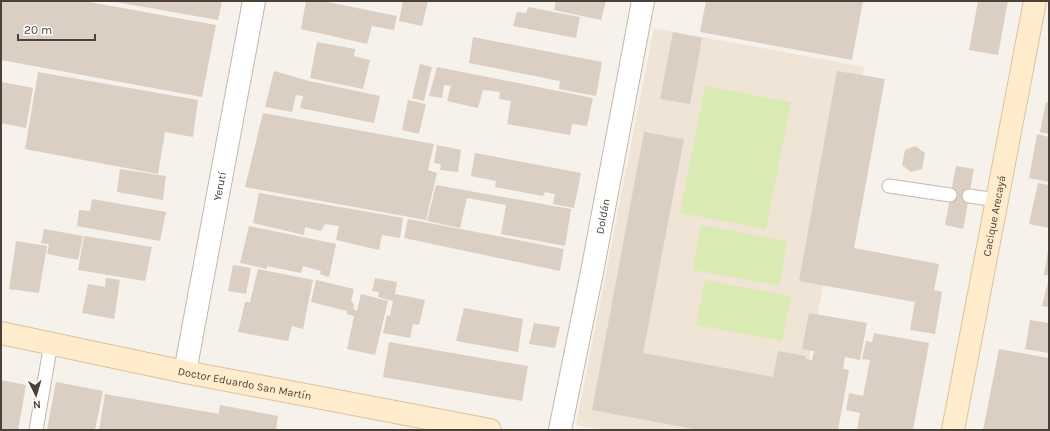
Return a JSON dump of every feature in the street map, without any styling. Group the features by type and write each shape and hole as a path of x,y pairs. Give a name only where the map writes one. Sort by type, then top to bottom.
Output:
{"street":[{"name":"Yerutí","path":"185,372 254,1"},
{"name":"Doldán","path":"560,430 592,272 643,1"},
{"name":"Cacique Arecayá","path":"953,430 1035,1"},
{"name":"Doctor Eduardo San Martín","path":"1,333 185,372 490,430"}],"lane":[{"path":"889,186 950,195"},
{"path":"969,196 997,200"},
{"path":"36,430 51,344"}],"shaded area":[{"path":"654,28 864,67 796,430 602,430 576,425"}],"green space":[{"path":"705,86 791,102 766,229 680,213"},
{"path":"701,225 787,241 779,286 693,270"},
{"path":"705,280 791,296 782,341 696,325"}],"building":[{"path":"1,1 84,1 216,25 202,97 1,60"},
{"path":"116,1 222,1 218,20"},
{"path":"306,1 322,1 397,16 394,30 372,26 367,44 301,29"},
{"path":"403,1 428,1 422,26 399,21"},
{"path":"556,1 606,1 601,20 554,10"},
{"path":"706,1 863,1 852,60 700,32"},
{"path":"978,1 1008,1 998,55 969,50"},
{"path":"528,7 580,17 576,38 513,26 517,12 526,13"},
{"path":"673,32 702,38 690,104 660,99"},
{"path":"473,37 602,62 596,96 559,89 560,81 469,63"},
{"path":"317,42 355,49 354,56 370,60 363,89 310,78"},
{"path":"420,64 432,67 424,101 412,98"},
{"path":"437,67 593,98 587,126 572,124 570,135 507,124 511,101 499,99 500,92 483,90 478,108 447,101 451,86 444,85 442,98 429,96"},
{"path":"274,71 309,81 380,96 374,123 300,108 303,96 296,95 292,112 265,107"},
{"path":"837,71 885,79 854,248 939,264 934,290 942,292 935,334 910,330 915,302 799,281"},
{"path":"38,72 198,100 193,137 165,132 158,174 25,149"},
{"path":"2,82 33,88 26,128 1,123"},
{"path":"408,100 426,104 419,134 402,130"},
{"path":"1046,102 1049,103 1049,134 1040,132"},
{"path":"263,113 434,144 428,170 437,173 426,220 245,187"},
{"path":"644,132 684,139 643,353 773,377 778,351 806,356 806,359 812,360 814,351 802,349 809,313 867,323 860,360 845,357 843,369 849,370 838,430 699,430 592,410"},
{"path":"1037,134 1049,137 1049,182 1029,178"},
{"path":"437,145 461,150 458,172 440,170 441,164 434,163"},
{"path":"915,146 925,153 922,169 911,172 902,165 905,150"},
{"path":"475,153 581,173 574,208 553,204 555,194 545,192 543,196 495,187 496,181 471,176"},
{"path":"956,166 974,169 963,229 945,225"},
{"path":"120,169 166,176 163,200 117,192"},
{"path":"1038,183 1049,185 1049,228 1029,224"},
{"path":"436,185 571,209 565,246 501,234 506,205 467,198 460,228 427,221"},
{"path":"259,193 403,218 400,238 382,235 379,250 336,240 339,226 325,224 321,231 305,227 304,235 253,223"},
{"path":"92,199 166,212 160,241 77,226 79,210 90,211"},
{"path":"408,219 564,249 560,271 404,238"},
{"path":"249,226 336,244 329,277 320,274 321,271 303,266 301,273 267,266 267,269 240,263"},
{"path":"44,229 83,236 78,260 47,254 49,244 41,243"},
{"path":"84,236 152,247 145,281 78,270"},
{"path":"16,241 47,246 39,293 9,289"},
{"path":"1048,251 1049,275 1044,275"},
{"path":"233,265 251,268 246,294 228,291"},
{"path":"258,269 313,280 303,329 292,326 288,341 238,332 245,302 250,302"},
{"path":"106,278 120,280 114,319 82,313 88,284 105,287"},
{"path":"375,278 397,282 395,294 425,300 419,325 413,324 410,338 383,333 387,315 390,316 393,301 378,297 379,292 372,291"},
{"path":"316,280 354,289 351,302 354,304 353,309 357,311 361,294 388,301 375,355 347,349 354,316 347,314 347,311 311,302"},
{"path":"1049,282 1049,307 1042,306"},
{"path":"464,308 523,319 518,352 456,341"},
{"path":"1030,320 1049,323 1049,353 1025,349"},
{"path":"534,323 560,327 555,348 529,344"},
{"path":"874,333 929,343 913,430 857,430 860,413 846,410 849,393 863,396 870,360 862,359 866,341 872,342"},
{"path":"389,342 528,366 522,401 383,377"},
{"path":"999,349 1049,358 1049,430 983,430"},
{"path":"1,380 26,385 18,430 1,430"},
{"path":"56,382 103,391 95,430 47,430"},
{"path":"105,394 219,414 220,405 278,416 276,430 99,430"}]}
